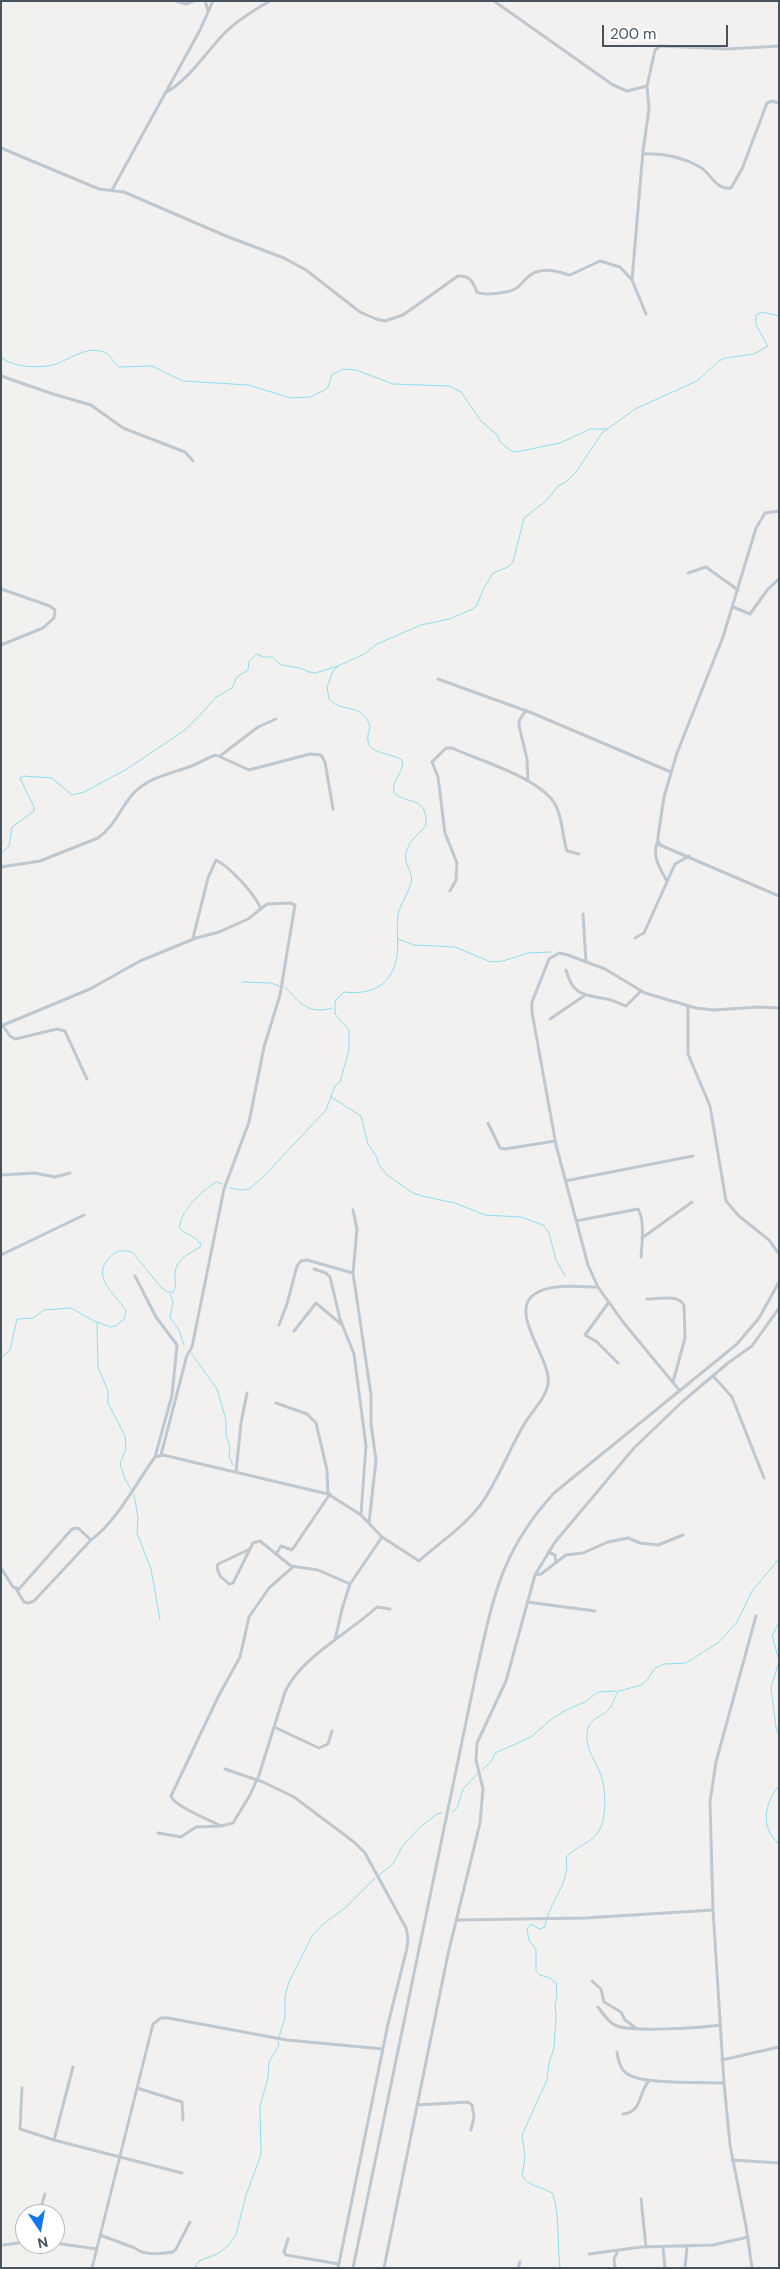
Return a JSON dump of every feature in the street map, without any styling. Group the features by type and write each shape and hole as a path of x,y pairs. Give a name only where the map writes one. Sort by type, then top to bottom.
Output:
{"street":[{"path":"176,1 186,4 194,1"},
{"path":"205,1 208,11"},
{"path":"111,190 118,181 213,1"},
{"path":"165,93 184,79 221,37 242,18 270,1"},
{"path":"494,1 614,85 627,91 647,86"},
{"path":"632,280 643,154 649,109 647,86 655,50 660,46 728,49 779,46"},
{"path":"643,154 664,154 689,162 701,168 723,188 731,188 745,161 767,103 772,101 779,103"},
{"path":"1,148 92,186 124,192 226,236 284,258 306,270 360,312 376,320 385,321 403,315 458,276 465,275 471,278 477,292 488,295 515,289 526,277 538,272 558,270 570,275 600,261 620,267 632,280 646,314"},
{"path":"1,376 91,406 123,428 185,452 193,461"},
{"path":"667,881 658,864 655,847 658,841 664,797 671,772 686,726 723,636 760,518 765,513 779,511"},
{"path":"688,573 706,566 738,590"},
{"path":"733,607 750,614 768,589 779,579"},
{"path":"1,589 50,606 54,610 54,618 43,628 1,646"},
{"path":"438,679 526,710 671,772"},
{"path":"526,710 519,721 519,726 527,759 528,781"},
{"path":"220,756 258,727 276,719"},
{"path":"450,891 456,880 457,863 445,833 438,777 432,766 434,758 446,748 452,748 528,781 550,796 559,814 567,851 579,854"},
{"path":"1,867 40,861 98,838 107,832 120,811 139,788 166,773 198,764 212,756 220,756 249,770 310,754 321,755 326,762 333,809"},
{"path":"658,841 660,845 779,896"},
{"path":"635,938 644,933 674,864 689,856"},
{"path":"193,939 208,878 216,860 253,895 261,909"},
{"path":"87,1079 65,1031 57,1030 18,1039 10,1036 2,1026 90,989 130,965 248,919 271,903 295,905 283,980 264,1046 249,1122 224,1189 192,1347 187,1356 161,1455"},
{"path":"583,914 586,962"},
{"path":"680,1391 609,1302 598,1287 588,1266 555,1140 532,1012 532,1002 551,956 563,953 605,969 640,991 688,1006 714,1010 759,1007 779,1008"},
{"path":"566,970 570,983 584,996 608,999 626,1006 629,1005 640,991"},
{"path":"550,1019 584,996"},
{"path":"688,1006 688,1054 710,1106 726,1201 739,1216 769,1240 779,1254"},
{"path":"488,1123 500,1148 505,1149 555,1140"},
{"path":"565,1181 693,1156"},
{"path":"1,1176 35,1174 55,1177 70,1173"},
{"path":"642,1239 692,1202"},
{"path":"576,1221 638,1209 640,1212 642,1239 641,1256"},
{"path":"353,1210 358,1230 353,1273 371,1395 371,1424 376,1460 369,1523"},
{"path":"1,1255 84,1215"},
{"path":"278,1325 287,1304 297,1266 301,1261 307,1260 353,1273"},
{"path":"314,1269 326,1273 330,1277 342,1324 354,1354 366,1446 361,1515"},
{"path":"1,1568 24,1602 34,1601 91,1540 100,1533 128,1498 155,1457 172,1395 177,1345 156,1317 135,1276"},
{"path":"353,2268 474,1683 491,1609 505,1566 523,1532 554,1493 743,1338 763,1312 779,1282"},
{"path":"155,1457 161,1455 329,1494 361,1515 382,1537 419,1561 476,1510 486,1496 519,1432 543,1396 548,1384 547,1374 528,1321 528,1303 531,1297 546,1290 598,1287"},
{"path":"647,1299 675,1298 682,1301 684,1305 685,1338 673,1382"},
{"path":"609,1302 585,1335 597,1342 618,1363"},
{"path":"294,1331 316,1303 342,1324"},
{"path":"384,2268 456,1920 477,1838 483,1789 476,1755 477,1743 506,1682 535,1575 548,1552 634,1448 676,1407 752,1346 779,1308"},
{"path":"713,1376 732,1397 764,1478"},
{"path":"236,1472 241,1423 247,1393"},
{"path":"276,1403 307,1414 316,1422 327,1470 329,1494 292,1550 281,1546 276,1554"},
{"path":"16,1589 22,1587 72,1529 78,1528 91,1540"},
{"path":"535,1575 541,1574 566,1555 583,1553 608,1542 624,1538 658,1545 683,1535"},
{"path":"335,1641 350,1584 382,1537"},
{"path":"250,1549 218,1564 217,1568 222,1579 229,1584 233,1583 250,1549 254,1543 260,1541 294,1566 318,1570 350,1584"},
{"path":"548,1552 554,1555 556,1563"},
{"path":"221,1826 172,1800 171,1796 219,1695 240,1657 248,1617 269,1588 294,1566"},
{"path":"527,1602 595,1611"},
{"path":"158,1833 181,1837 196,1826 221,1826 233,1823 257,1780 285,1692 291,1680 311,1660 377,1607 390,1609"},
{"path":"752,2268 748,2236 732,2160 724,2082 719,2025 710,1837 711,1786 756,1616"},
{"path":"274,1726 320,1748 328,1744 332,1731"},
{"path":"225,1769 257,1780 294,1797 354,1842 365,1853 403,1920 408,1938 383,2049 339,2266 286,2255 284,2252 288,2239"},
{"path":"456,1920 585,1918 713,1910"},
{"path":"592,1981 601,1989 604,2002 621,2012 626,2020 636,2028"},
{"path":"598,2007 614,2025 621,2028 706,2027 719,2025"},
{"path":"92,2268 153,2024 162,2018 174,2019 287,2040 383,2049"},
{"path":"722,2060 779,2047"},
{"path":"617,2052 623,2071 632,2077 650,2080 724,2082"},
{"path":"54,2140 72,2066"},
{"path":"623,2114 636,2109 645,2086 650,2080"},
{"path":"22,2088 20,2129 54,2140 182,2173"},
{"path":"137,2088 182,2102 183,2120"},
{"path":"417,2105 468,2102 472,2105 474,2113 471,2130"},
{"path":"732,2160 779,2163"},
{"path":"42,2204 45,2194"},
{"path":"641,2199 646,2247"},
{"path":"100,2235 135,2248 139,2252 168,2253 176,2249 190,2222"},
{"path":"589,2254 646,2247 687,2247 724,2243 748,2236"},
{"path":"4,2245 15,2243"},
{"path":"65,2244 97,2249"},
{"path":"685,2268 687,2247"},
{"path":"663,2248 665,2268"},
{"path":"616,2268 614,2259 617,2252"},
{"path":"518,2268 520,2262"}],"waterway":[{"path":"230,1188 249,1189 263,1177 326,1110 335,1086 340,1082 349,1050 349,1030 335,1014 335,1001 344,992 354,993 371,990 385,982 390,975 397,957 398,915 411,880 406,853 411,843 426,826 426,817 421,806 394,793 394,784 402,768 402,760 371,748 368,743 370,727 363,714 340,706 329,699 327,687 333,671 338,666 364,654 377,644 421,625 449,619 473,609 477,605 493,573 508,567 513,562 524,518 546,501 558,486 566,482 576,472 602,433 635,409 697,381 719,361 725,358 754,354 768,346 756,325 756,315 762,312 779,316"},
{"path":"1,357 6,361 19,365 41,367 53,365 92,350 108,354 119,367 152,366 183,381 248,385 291,398 310,397 323,391 328,387 332,375 343,369 356,370 393,384 449,386 461,392 481,421 497,435 500,442 516,452 560,443 590,429 608,429"},
{"path":"1,854 9,846 12,827 34,811 34,807 20,778 23,776 52,778 72,795 84,792 127,769 185,730 215,698 232,688 237,677 248,670 249,661 257,654 263,657 272,657 281,665 315,673 338,666"},
{"path":"398,939 414,945 455,947 491,962 503,961 528,953 551,952"},
{"path":"243,982 271,983 279,986"},
{"path":"285,987 300,1003 311,1009 324,1010 332,1008"},
{"path":"331,1097 361,1116 368,1144 376,1156 379,1165 387,1175 413,1193 422,1196 455,1203 485,1215 521,1217 543,1225 549,1233 556,1260 565,1276"},
{"path":"1,1358 10,1350 17,1319 33,1318 44,1310 71,1308 94,1321 110,1327 116,1326 124,1319 126,1310 106,1285 103,1278 104,1264 117,1252 132,1252 161,1287 167,1292 173,1292 178,1264 184,1257 200,1247 201,1244 180,1229 182,1216 192,1202 206,1189 217,1182 222,1184"},
{"path":"170,1294 173,1301 170,1317 179,1330 184,1345"},
{"path":"97,1323 98,1367 108,1391 108,1403 125,1436 126,1449 120,1464 131,1489"},
{"path":"191,1353 217,1389 226,1420 226,1436 230,1447 229,1457 233,1465"},
{"path":"134,1495 138,1517 137,1533 151,1569 160,1620"},
{"path":"560,2268 558,2221 553,2194 531,2184 522,2175 525,2158 522,2135 547,2080 549,2063 554,2048 557,1996 556,1983 536,1971 536,1949 529,1940 527,1929 531,1924 540,1929 545,1927 547,1917 563,1884 567,1867 566,1857 592,1839 602,1825 605,1804 604,1789 601,1775 588,1747 588,1728 592,1722 610,1708 619,1691 641,1685 648,1679 655,1668 664,1664 686,1663 719,1642 737,1622 752,1591 779,1559"},
{"path":"779,1622 772,1636 779,1660"},
{"path":"779,1661 771,1688 779,1736"},
{"path":"482,1770 491,1762 495,1753 531,1737 549,1721 566,1710 585,1702 598,1692 617,1691"},
{"path":"452,1812 457,1808 463,1789 478,1773"},
{"path":"779,1786 770,1800 766,1815 769,1831 779,1844"},
{"path":"379,1875 393,1864 402,1847 419,1828 437,1814 442,1813"},
{"path":"279,2037 285,2018 285,1996 289,1982 312,1936 322,1925 345,1908 375,1878"},
{"path":"195,2268 199,2261 217,2254 228,2246 236,2235 246,2195 261,2155 260,2106 268,2078 269,2062 279,2045 278,2041"}]}
